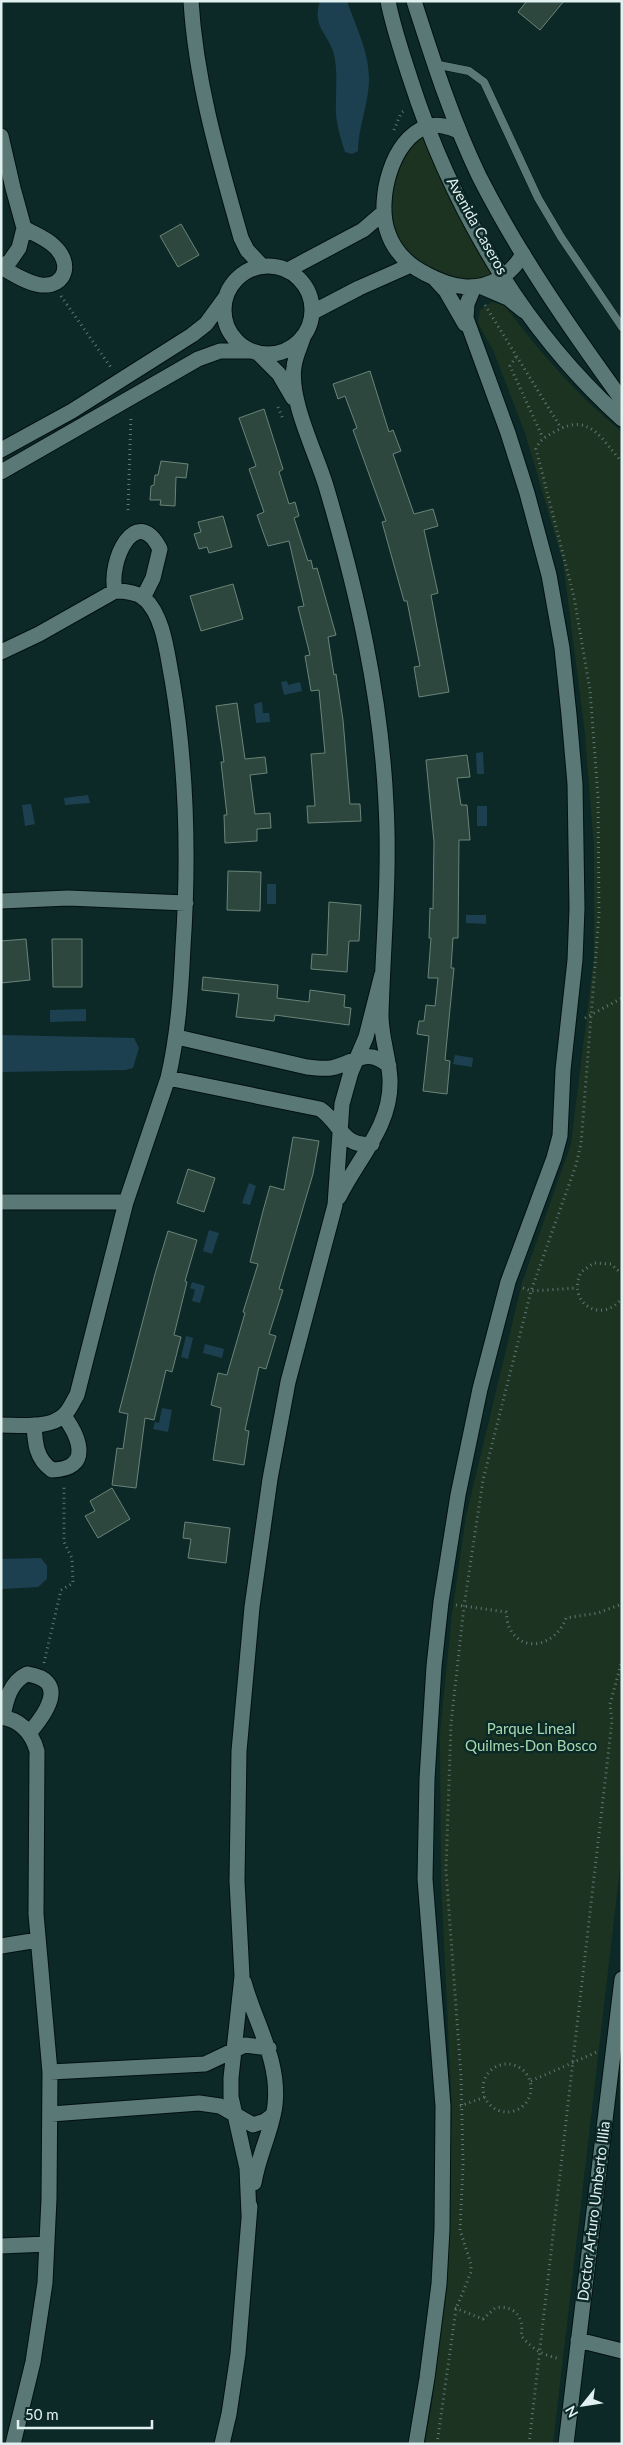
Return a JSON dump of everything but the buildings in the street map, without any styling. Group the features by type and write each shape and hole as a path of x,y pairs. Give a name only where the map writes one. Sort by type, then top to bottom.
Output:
{"street":[{"path":"191,1 194,42 213,138 241,238 250,254 262,266"},
{"name":"Avenida Caseros","path":"388,1 415,94 451,182 504,276 531,318 568,366 622,419"},
{"name":"Avenida Caseros","path":"414,1 434,64 479,175 543,288 622,400"},
{"path":"410,138 416,115 415,94"},
{"path":"460,131 446,126 427,126 410,138 400,149 386,182 384,212 390,239 398,252 411,265 435,279 447,284 477,287 508,298 531,318"},
{"path":"1,136 24,228 19,248 10,261 1,267 19,277 42,285 57,282 62,277 66,268 64,258 55,247 24,228"},
{"path":"288,270 363,230 384,212"},
{"path":"241,238 241,254 224,309 226,322 236,339 255,352 279,374 300,410 323,476 348,562 369,652 379,716 386,805 387,857 387,911 382,974 381,1028 389,1066 388,1104 372,1144 346,1183 335,1205"},
{"path":"416,2444 436,2302 442,2229 443,2106 425,1879 430,1720 441,1602 466,1455 480,1389 508,1282 554,1158 560,1136 575,960 577,858 575,784 562,648 549,575 528,493 466,318 467,304 477,287 504,276 512,270 523,254"},
{"path":"313,312 359,288 411,265"},
{"path":"1,450 72,411 192,335 206,324 241,275 262,266 275,266 288,270 307,287 311,299 313,312 310,326 303,338 294,368 300,410"},
{"path":"435,279 458,309 473,339"},
{"path":"1,472 204,357 220,351 270,354 282,352 294,346 303,338"},
{"path":"115,591 112,581 119,550 126,538 132,534 146,534 155,540 160,549 153,578 143,598"},
{"path":"1,652 39,634 115,591 129,592 143,598 153,610 160,627 179,722 185,792 186,903 177,1037 168,1078 126,1202 77,1395 64,1416 51,1422 34,1425 1,1425"},
{"path":"1,901 68,898 186,903"},
{"path":"249,2215 247,2168 231,2097 233,2051 242,1976 237,1881 238,1760 252,1607 270,1480 288,1382 335,1205 342,1104 366,1037 382,974"},
{"path":"177,1037 315,1068 330,1068 358,1057 378,1058 389,1066"},
{"path":"168,1078 320,1109 329,1115 340,1130 354,1143 372,1144"},
{"path":"1,1202 126,1202"},
{"path":"34,1425 37,1452 41,1460 52,1470 62,1469 75,1461 78,1455 79,1443 76,1433 64,1416"},
{"path":"13,2444 33,2362 45,2284 51,2114 50,2072 38,1940 37,1751 30,1732 19,1723 2,1717 13,1684 26,1674 41,1676 46,1680 51,1691 51,1699 41,1719 30,1732"},
{"path":"1,1946 38,1940"},
{"path":"222,2444 229,2414 238,2354 249,2215 256,2169 275,2104 274,2074 268,2048 254,2015 242,1976"},
{"name":"Doctor Arturo Umberto Illia","path":"566,2444 614,2045 619,2027 622,1979"},
{"path":"50,2072 205,2064 245,2045 268,2048"},
{"path":"51,2114 199,2103 220,2106 245,2122 258,2124 273,2115"},
{"path":"1,2246 47,2244"},
{"path":"578,2340 622,2351"}],"lane":[{"path":"434,64 469,71 484,82 538,198 561,237 622,327"}],"path":[{"path":"477,287 516,357 561,428"},
{"path":"516,357 510,366 543,438"},
{"path":"437,2444 456,2309 471,2272 471,2264 460,2230 461,2106 446,1870 450,1724 464,1606 483,1480 531,1291 576,1165 581,1144 599,914 598,797 590,690 574,597 536,449 543,438 568,424 584,424 622,462"},
{"path":"568,1025 622,998"},
{"path":"622,1274 611,1264 594,1263 581,1272 577,1288 582,1302 595,1310 610,1308 622,1298"},
{"path":"508,1282 531,1291 577,1288"},
{"path":"41,1676 61,1590 74,1583 72,1558 64,1542 64,1485 62,1469"},
{"path":"441,1602 506,1612 509,1626 514,1635 523,1641 538,1644 553,1638 562,1629 566,1618 598,1613 622,1604"},
{"path":"529,2444 611,1730 610,1704 622,1660"},
{"path":"531,2081 614,2045"},
{"path":"507,2063 522,2068 531,2081 530,2096 527,2102 515,2111 508,2112 494,2108 485,2097 484,2082 492,2069 499,2065 507,2063"},
{"path":"443,2106 461,2106 485,2097"},
{"path":"436,2302 483,2319 495,2308 510,2309 515,2312 522,2322 521,2336 540,2354 576,2362"}],"green space":[{"path":"427,126 504,276 447,284 390,239 392,166"},
{"name":"Parque Lineal Quilmes-Don Bosco","path":"492,302 505,306 560,373 605,418 622,432 622,1851 553,2444 425,2444 433,2397 442,2299 452,2111 441,1881 440,1733 452,1614 466,1516 522,1283 571,1144 594,958 594,848 585,734 563,562 525,433 493,350 478,323 480,310"}],"water":[{"path":"320,1 347,1 367,59 369,88 358,142 358,151 352,154 345,152 338,128 335,59 330,44 319,23 318,10"},
{"path":"287,681 288,685 300,682 302,691 284,695 281,682"},
{"path":"262,702 263,713 269,713 270,722 256,723 254,704"},
{"path":"483,752 484,774 477,774 476,753"},
{"path":"88,795 90,803 65,805 64,798"},
{"path":"31,804 35,824 25,826 22,805"},
{"path":"477,806 487,806 487,826 477,826"},
{"path":"267,884 276,884 276,904 267,904"},
{"path":"466,915 486,915 486,924 466,923"},
{"path":"86,1009 86,1021 50,1022 50,1010"},
{"path":"1,1035 134,1038 139,1048 133,1068 125,1070 1,1072"},
{"path":"455,1055 473,1058 472,1067 453,1064"},
{"path":"249,1183 256,1186 250,1205 242,1203"},
{"path":"209,1230 219,1233 212,1254 203,1251"},
{"path":"192,1282 205,1286 200,1303 192,1301 195,1290 190,1288"},
{"path":"186,1336 193,1338 188,1359 181,1357"},
{"path":"205,1344 224,1349 222,1358 203,1353"},
{"path":"162,1408 172,1410 168,1432 153,1429 155,1422 159,1423"},
{"path":"41,1558 47,1566 47,1579 38,1587 1,1589 1,1559"}]}
